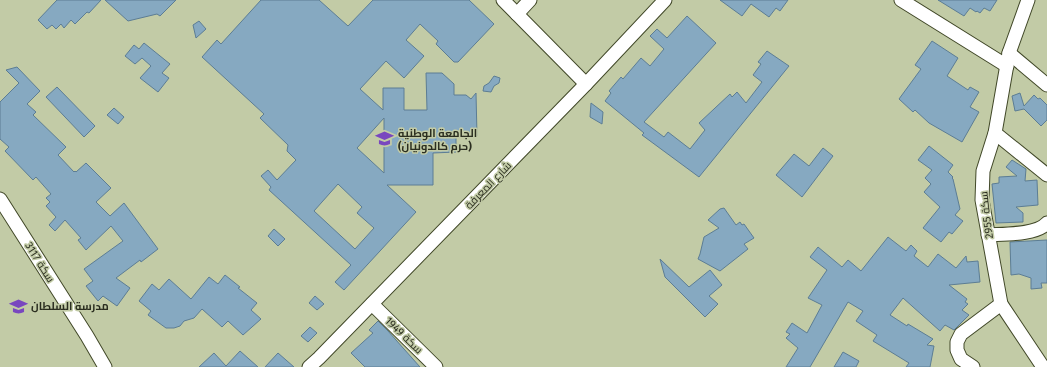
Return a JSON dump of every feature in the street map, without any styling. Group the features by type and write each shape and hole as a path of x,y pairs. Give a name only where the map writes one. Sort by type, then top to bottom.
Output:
{"street":[{"path":"503,0 586,84"},
{"path":"517,14 530,0"},
{"name":"شارع المعرفة","path":"308,367 319,358 372,304 586,84 665,0"},
{"path":"902,0 1008,59 1047,85"},
{"name":"سكة 2955","path":"1028,0 1008,59 995,133 983,171 982,200 1001,304 1043,367"},
{"path":"995,133 1047,174"},
{"name":"سكة 3117","path":"0,199 105,367"},
{"path":"988,235 1035,230 1043,227 1047,222"},
{"name":"سكة 1949","path":"372,304 436,367"},
{"path":"973,367 961,359 957,350 957,342 961,334 1001,304"}],"building":[{"path":"57,0 101,0 89,13 87,12 75,24 71,20 64,28 61,24 56,29 52,25 47,29 38,20"},
{"path":"105,0 176,0 160,16 157,14 128,21"},
{"name":"الجامعة الوطنية (حرم كالدونيان)","path":"261,0 319,0 348,26 373,0 469,0 494,24 458,62 454,62 436,44 438,41 420,24 406,40 424,56 404,78 386,61 360,89 383,110 383,88 404,88 404,110 427,110 426,73 442,73 454,84 454,95 466,95 471,99 476,93 477,136 456,136 456,152 433,153 433,185 387,185 416,212 344,290 335,282 351,265 269,190 271,187 261,176 268,170 277,180 296,160 287,151 288,145 260,118 264,114 202,57 217,40 221,44","holes":["384,118 384,173 357,148","338,184 362,207 357,213 374,228 355,249 314,211"]},
{"path":"720,0 788,0 780,11 776,8 769,17 751,4 742,16"},
{"path":"938,0 997,0 990,11 984,8 980,13 970,8 964,16"},
{"path":"687,16 716,43 644,122 664,137 668,132 690,149 705,130 699,123 730,94 732,97 737,92 746,103 762,82 753,75 761,64 758,62 767,51 789,66 699,177 642,135 644,133 605,101 611,93 609,91 621,77 623,79 641,58 650,66 664,49 650,36 657,29 667,38"},
{"path":"199,21 206,29 196,38 193,25"},
{"path":"932,41 958,58 947,76 968,90 970,87 979,92 970,107 979,112 962,142 929,123 915,110 913,112 899,99 921,69 915,65"},
{"path":"144,43 170,64 162,73 169,78 158,92 140,78 151,66 142,58 135,64 125,56 134,45 139,49"},
{"path":"17,67 40,91 27,104 36,112 33,115 66,147 58,155 74,172 86,163 111,188 96,202 110,216 124,203 158,249 116,278 130,288 117,306 103,296 98,301 86,286 93,281 84,269 123,241 111,226 86,250 78,240 81,238 65,220 55,231 49,225 56,217 46,206 50,202 46,198 51,194 36,177 33,180 5,151 9,147 0,139 0,102 19,83 6,70"},
{"path":"494,76 500,78 499,83 494,86 491,92 483,91 484,86 489,83"},
{"path":"57,87 95,126 84,137 46,97"},
{"path":"1020,93 1024,106 1034,95 1038,99 1040,98 1047,105 1047,120 1041,126 1024,109 1015,111 1012,96"},
{"path":"591,103 603,112 602,124 590,117"},
{"path":"114,108 124,117 118,124 107,115"},
{"path":"929,146 953,165 948,172 953,177 960,209 955,215 963,221 952,234 949,232 941,242 923,228 940,207 924,192 931,184 925,178 932,170 918,160"},
{"path":"823,148 833,156 802,197 776,175 794,154 809,166"},
{"path":"1012,160 1026,169 1025,181 1037,180 1038,205 1016,207 1023,213 1023,222 996,223 992,184 999,183 999,177 1017,176 1006,167"},
{"path":"724,208 736,225 740,222 742,225 744,224 754,238 744,244 748,249 720,271 698,259 704,237 719,228 708,220 720,209"},
{"path":"274,229 285,239 278,246 268,236"},
{"path":"888,237 906,251 911,245 917,251 914,256 928,267 938,254 956,268 966,256 967,262 978,261 980,282 949,285 967,299 965,302 968,304 962,310 969,315 954,330 945,325 940,331 903,298 890,315 907,326 908,324 933,339 927,345 934,346 930,367 906,367 909,363 873,341 877,335 856,321 863,311 848,302 810,367 786,367 798,348 786,338 790,334 786,332 792,323 807,333 822,305 808,298 827,270 810,257 818,247 842,267 848,260 861,271"},
{"path":"1047,240 1047,283 1041,283 1042,288 1031,289 1031,278 1019,274 1011,275 1010,242"},
{"path":"660,259 689,287 710,270 722,285 709,296 718,304 705,317 665,277"},
{"path":"225,275 240,287 238,288 257,303 251,310 261,319 243,335 228,321 222,327 202,309 194,318 184,321 180,326 166,328 148,315 151,311 139,301 152,284 159,290 169,279 191,299 209,277 218,284"},
{"path":"315,296 324,304 317,310 309,303"},
{"path":"378,321 420,367 365,367 351,353 373,333 369,330"},
{"path":"310,327 317,333 308,342 301,336"},
{"path":"240,351 258,367 199,367 214,353 226,366"},
{"path":"843,352 859,361 856,367 834,367"},
{"path":"278,353 294,367 265,367"}],"place":[{"name":"الجامعة الوطنية (حرم كالدونيان)","path":"385,139"},
{"name":"مدرسة السلطان","path":"18,306"}]}
